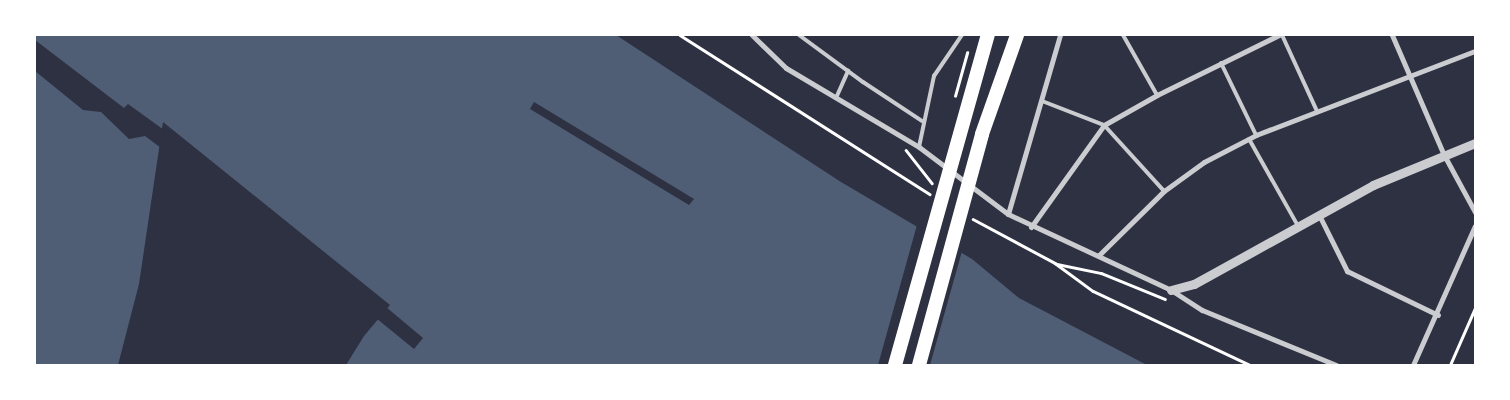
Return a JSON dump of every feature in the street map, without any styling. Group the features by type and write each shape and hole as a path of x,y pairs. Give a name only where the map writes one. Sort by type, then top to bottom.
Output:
{"highway":[{"path":"895,365 962,120 988,35"},
{"path":"919,365 982,134 1017,35"}],"street":[{"path":"752,35 786,68 919,147 1008,214 1031,227 1099,255 1172,290 1186,302 1336,365"},
{"path":"1008,214 1060,35"},
{"path":"1031,227 1104,125 1157,94 1281,35"},
{"path":"1392,35 1444,155 1475,212"},
{"path":"1099,255 1164,191 1204,162 1256,135 1475,51"},
{"path":"1172,290 1194,284 1373,185 1475,143"},
{"path":"1319,215 1346,271 1438,314"},
{"path":"1413,365 1438,314 1475,226"}],"lane":[{"path":"799,35 922,121"},
{"path":"919,147 922,121 934,76 962,35"},
{"path":"1123,35 1157,94"},
{"path":"1281,35 1317,111"},
{"path":"1221,63 1256,135"},
{"path":"836,98 848,71"},
{"path":"1042,101 1104,125 1164,191"},
{"path":"1249,139 1298,226"}],"path":[{"path":"680,35 896,175 937,197"},
{"path":"897,134 914,163 934,185"},
{"path":"968,216 1055,263 1093,291 1250,365"},
{"path":"1055,263 1101,273 1159,298 1186,302"},
{"path":"1450,365 1475,308"}],"water":[{"path":"35,35 616,35 841,182 972,259 1019,298 1147,365 346,365 364,336 390,305 163,122 139,284 118,365 35,365"}],"pier":[{"path":"35,40 124,108 128,104 164,130 161,148 145,136 129,139 101,112 83,110 35,71"},
{"path":"534,102 694,199 689,205 530,109"},
{"path":"917,225 962,251 930,365 878,365"},
{"path":"386,307 423,338 414,349 376,318"}]}
